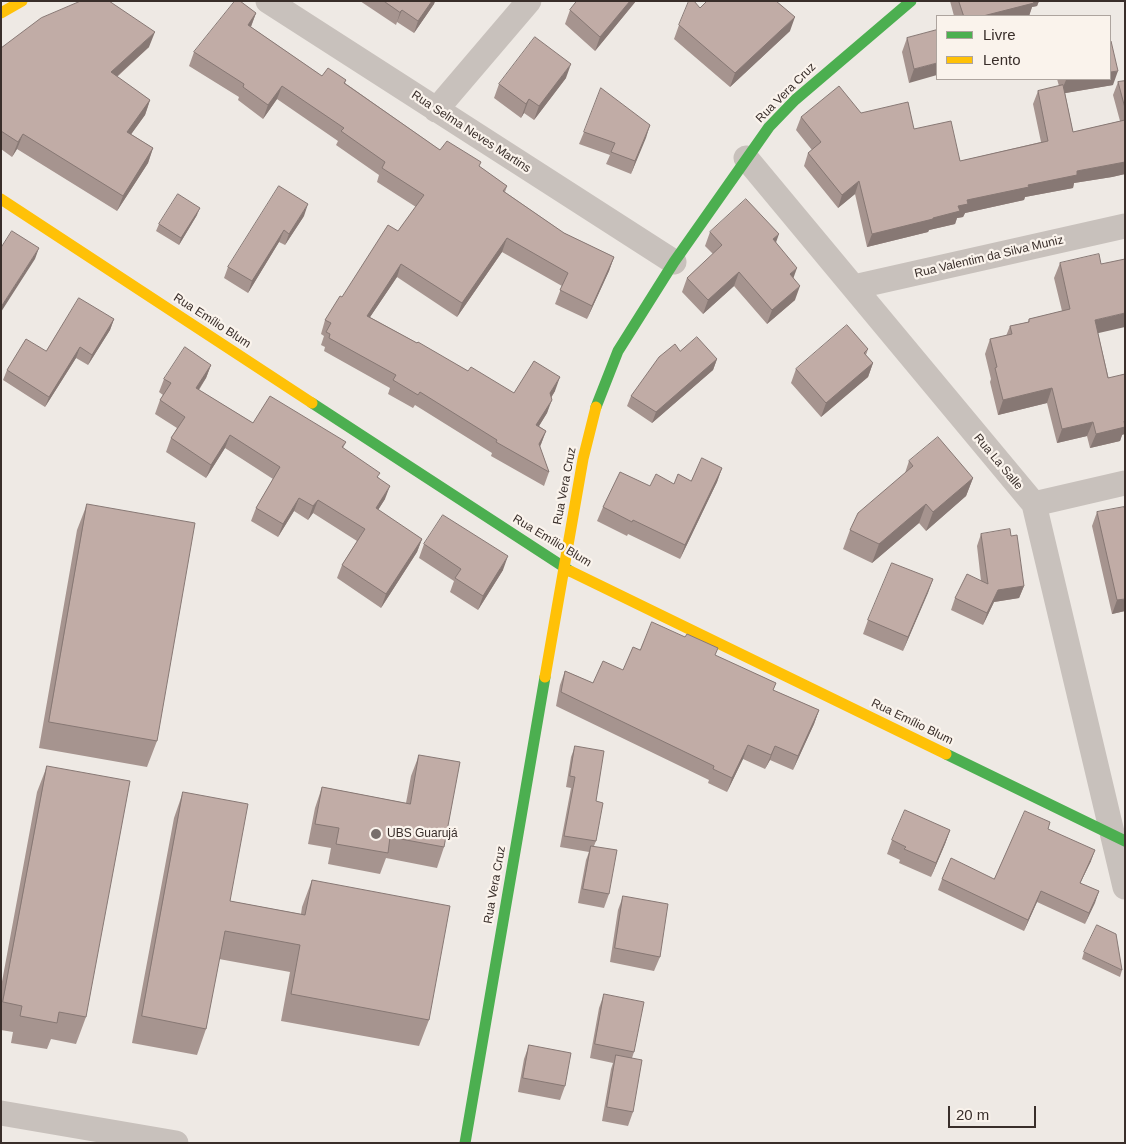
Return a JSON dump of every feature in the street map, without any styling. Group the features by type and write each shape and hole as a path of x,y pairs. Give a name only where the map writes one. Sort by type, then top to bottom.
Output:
{"main road":[{"path":"1,13 22,1"},
{"name":"Rua Vera Cruz","path":"465,1143 583,459 598,400 618,351 674,262 769,127 795,100 911,1"},
{"name":"Rua Emílio Blum","path":"1,199 564,568 1118,838"}],"street":[{"name":"Rua Selma Neves Martins","path":"268,1 674,262"},
{"path":"436,110 529,1"},
{"name":"Rua La Salle","path":"746,158 1034,504 1118,838 1125,887"},
{"name":"Rua Valentim da Silva Muniz","path":"854,287 1125,226"},
{"path":"1034,504 1125,483"},
{"path":"1,1113 176,1143"}],"building":[{"path":"81,1 109,1 155,32 111,72 150,100 127,132 153,148 123,196 23,134 18,142 1,131 1,48 41,18"},
{"path":"235,1 240,1 256,13 248,25 322,76 328,68 346,80 344,83 440,150 447,141 481,162 479,166 507,186 503,191 564,233 614,257 592,306 560,290 568,273 507,238 462,303 401,264 367,316 418,342 468,371 471,367 514,393 534,361 560,377 550,393 552,400 536,425 546,431 539,444 549,472 496,442 497,440 420,392 418,395 393,380 396,375 329,338 330,334 326,332 331,323 325,320 340,296 342,297 388,225 398,231 424,195 382,168 385,162 341,131 344,128 282,86 268,105 243,87 244,84 194,52"},
{"path":"384,1 432,1 418,21"},
{"path":"577,1 630,1 600,37 570,10"},
{"path":"689,1 694,1 700,8 707,1 776,1 795,17 735,73 679,25"},
{"path":"959,1 1033,1 1034,3 987,15 964,15"},
{"path":"936,30 936,63 914,69 907,38"},
{"path":"535,37 571,64 539,106 529,99 526,104 499,84"},
{"path":"1111,41 1118,71 1111,72"},
{"path":"1125,81 1125,108 1118,82"},
{"path":"1063,85 1073,132 1125,120 1125,162 1077,171 1077,175 967,200 968,204 958,206 960,211 872,234 859,181 842,195 808,153 821,142 801,117 839,86 861,113 908,102 914,129 951,121 960,161 1048,141 1038,91"},
{"path":"601,88 650,125 635,161 611,152 615,143 584,132"},
{"path":"279,186 308,204 289,234 284,230 252,281 228,267"},
{"path":"178,194 200,208 181,238 159,224"},
{"path":"746,199 779,234 773,239 797,268 790,274 800,286 772,310 739,272 708,300 687,278 722,245 710,232"},
{"path":"12,231 39,248 1,307 1,248"},
{"path":"1099,254 1101,264 1125,259 1125,313 1095,320 1108,378 1125,374 1125,427 1096,434 1093,422 1062,429 1052,388 1003,400 990,339 1012,334 1010,326 1029,322 1029,319 1070,309 1060,263"},
{"path":"79,298 114,319 92,355 80,347 49,397 7,370 26,339 46,351"},
{"path":"847,325 868,349 864,353 873,363 826,403 796,369"},
{"path":"697,337 717,359 656,412 631,396 659,357 675,344 680,351"},
{"path":"185,347 211,365 196,388 253,423 270,396 346,442 342,447 380,473 377,477 390,486 376,508 422,539 386,594 342,565 365,529 318,500 313,506 299,498 283,524 256,508 280,467 230,435 211,465 171,438 185,417 160,400 171,383 164,379"},
{"path":"938,437 973,478 933,512 926,504 879,544 850,530 858,513 913,466 909,461"},
{"path":"702,458 722,468 685,545 603,507 620,472 650,486 656,474 674,484 678,474 691,481"},
{"path":"87,504 195,523 157,741 49,722"},
{"path":"1124,507 1125,599 1117,600 1097,512"},
{"path":"443,515 508,556 483,596 455,578 461,569 424,544"},
{"path":"1010,529 1011,536 1017,535 1024,586 998,590 987,613 955,598 967,574 988,584 981,534"},
{"path":"892,563 933,579 908,637 868,620"},
{"path":"652,622 685,637 687,634 718,648 715,655 776,683 773,690 819,710 798,756 775,746 771,755 748,745 732,778 713,769 714,766 561,692 565,671 593,683 603,661 623,670 633,647 640,650"},
{"path":"575,746 604,751 596,801 603,803 596,841 564,836 575,777 570,776"},
{"name":"UBS Guarujá","path":"419,755 460,762 444,847 390,837 388,853 336,844 339,828 315,824 322,787 410,804"},
{"path":"47,766 130,781 86,1017 59,1012 57,1023 20,1016 22,1006 3,1002"},
{"path":"183,792 248,804 230,901 305,915 312,880 450,906 429,1020 291,994 300,945 225,931 206,1029 142,1016"},
{"path":"905,810 950,830 936,863 904,849 906,847 892,840"},
{"path":"1025,811 1050,822 1048,829 1095,850 1080,883 1099,891 1089,913 1041,891 1028,920 942,879 951,858 994,879"},
{"path":"591,846 617,850 609,894 583,889"},
{"path":"623,896 668,904 660,957 615,948"},
{"path":"1097,925 1116,934 1122,970 1084,952"},
{"path":"604,994 644,1002 634,1052 595,1044"},
{"path":"529,1045 571,1053 565,1086 523,1078"},
{"path":"616,1055 642,1060 633,1112 607,1107"}],"traffic: fast":[{"path":"596,407 618,351 674,262 769,127 795,100 911,1"},
{"path":"312,403 570,571"},
{"path":"465,1143 545,677"},
{"path":"946,754 1125,841"}],"traffic: slow":[{"path":"1,13 22,1"},
{"path":"1,199 312,403"},
{"path":"545,677 583,459 596,407"},
{"path":"570,571 946,754"}],"place":[{"name":"UBS Guarujá","path":"376,834"}]}
